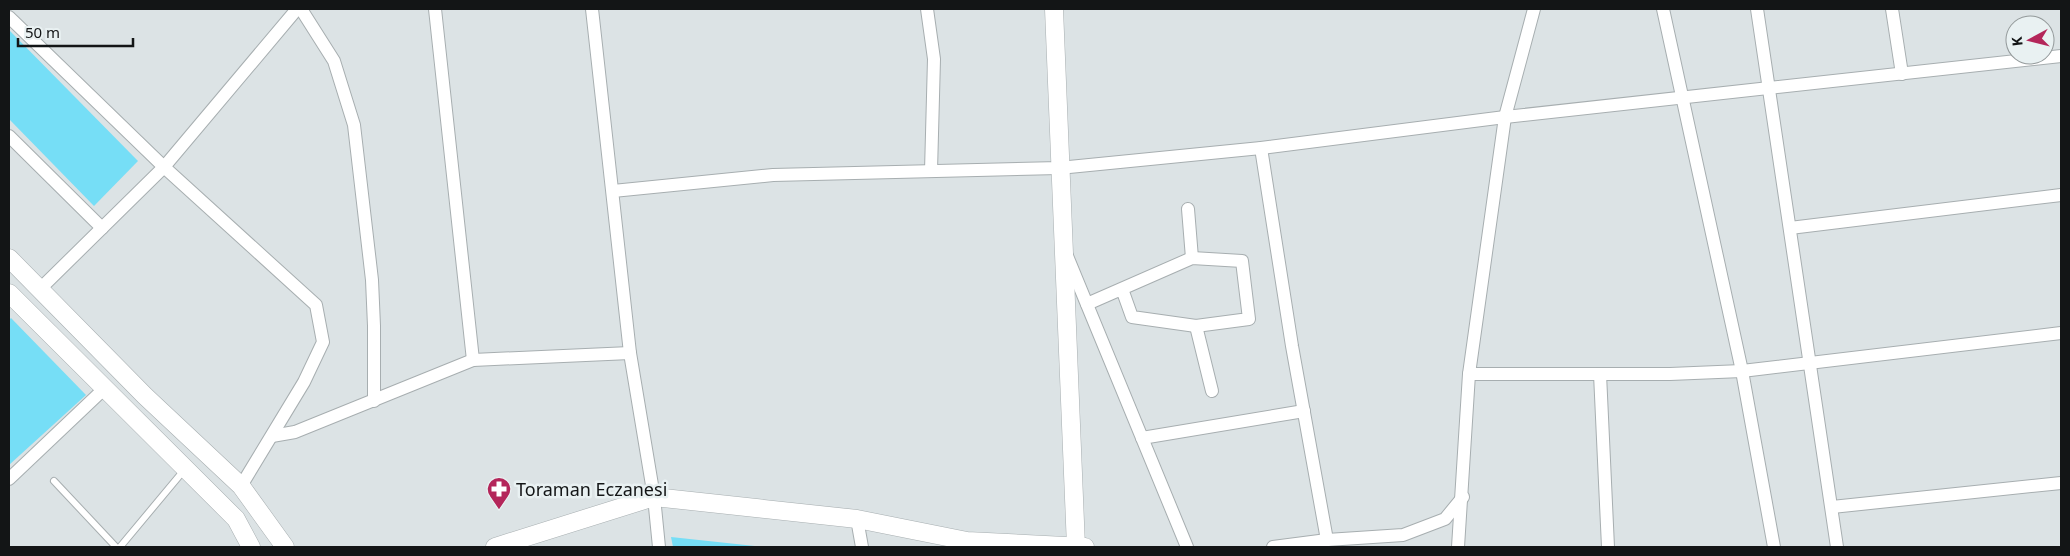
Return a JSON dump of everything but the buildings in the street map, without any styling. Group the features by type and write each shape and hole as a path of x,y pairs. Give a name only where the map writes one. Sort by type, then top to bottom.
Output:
{"street":[{"path":"40,289 164,167 297,9"},
{"path":"301,9 334,61 354,125 372,280 374,401"},
{"path":"435,9 473,360"},
{"path":"592,9 630,353 654,496 659,547"},
{"path":"927,9 934,59 931,171"},
{"path":"495,547 654,496 857,519 971,544 1078,547 1062,246 1054,9"},
{"path":"1458,547 1463,497 1468,374 1505,117 1534,9"},
{"path":"1664,9 1742,371 1774,547"},
{"path":"1757,9 1838,547"},
{"path":"1892,9 1902,74"},
{"path":"9,17 164,167 316,305 323,342 304,382 241,486"},
{"path":"613,191 773,175 1059,168 1261,148 1505,117 2061,56"},
{"path":"9,136 102,228"},
{"path":"1261,148 1327,540"},
{"path":"1790,228 2061,195"},
{"path":"1188,209 1192,258"},
{"path":"1062,246 1187,547"},
{"path":"9,258 144,396 241,486 285,547"},
{"path":"1087,304 1192,258 1242,261 1249,320 1196,326 1132,318 1122,289"},
{"path":"10,297 106,387 236,519 251,547"},
{"path":"1196,326 1212,390"},
{"path":"1468,374 1670,374 1742,371 2061,333"},
{"path":"272,436 295,432 473,360 630,353"},
{"path":"1600,374 1608,547"},
{"path":"9,479 106,387"},
{"path":"1142,438 1304,410"},
{"path":"1832,508 2061,483"},
{"path":"1274,547 1327,540 1402,535 1445,519 1463,497"},
{"path":"857,519 862,547"}],"lane":[{"path":"54,481 118,547 186,468"}],"shaded area":[{"path":"9,30 138,161 94,206 9,119"},
{"path":"11,318 86,395 9,465 9,320"},
{"path":"671,537 764,547 673,547"}],"place":[{"name":"Toraman Eczanesi","path":"499,510"}]}
